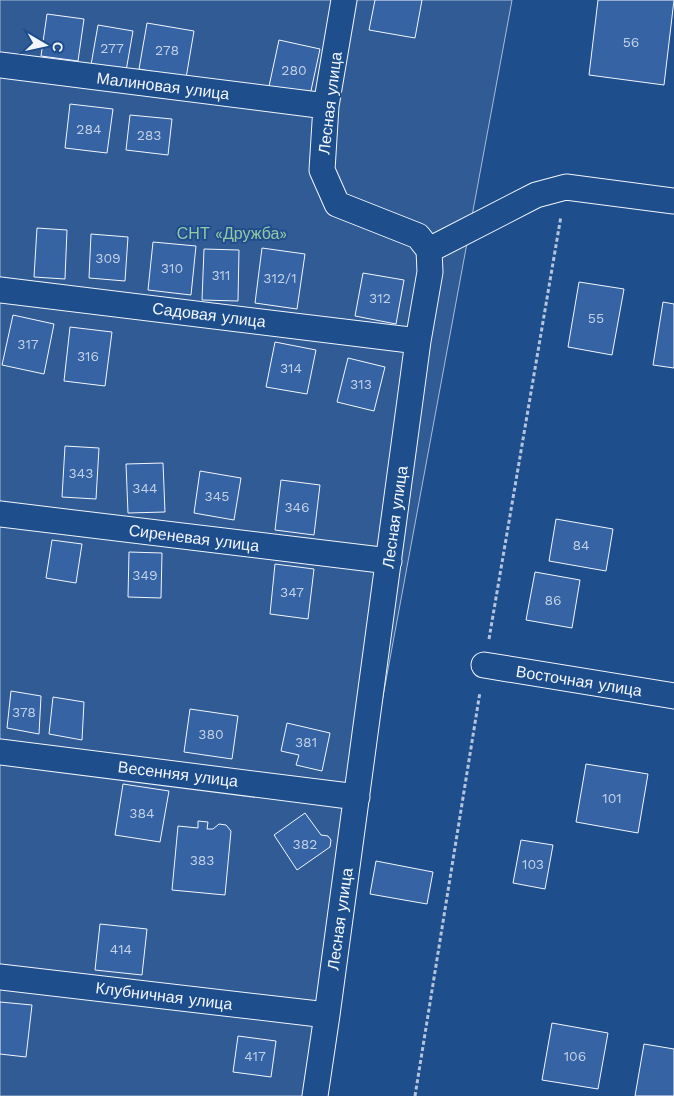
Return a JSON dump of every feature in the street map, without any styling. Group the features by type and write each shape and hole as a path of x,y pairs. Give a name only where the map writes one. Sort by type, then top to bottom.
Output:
{"street":[{"name":"Лесная улица","path":"315,1096 418,341 430,272 429,250 418,236 337,204 322,170 326,106 344,0"},
{"name":"Малиновая улица","path":"0,65 326,106"},
{"path":"429,250 536,195 566,187 674,201"},
{"name":"Садовая улица","path":"0,290 418,341"},
{"name":"Сиреневая улица","path":"0,514 389,561"},
{"name":"Восточная улица","path":"484,665 674,696"},
{"name":"Весенняя улица","path":"0,752 357,797"},
{"name":"Клубничная улица","path":"0,976 327,1015"}],"shaded area":[{"name":"СНТ «Дружба»","path":"0,0 512,0 309,1096 0,1096"}],"building":[{"path":"375,0 422,0 415,38 369,30"},
{"path":"598,0 674,0 664,85 589,75"},
{"path":"47,14 84,19 78,61 41,56"},
{"path":"147,23 194,31 186,78 139,69"},
{"path":"98,25 133,31 126,71 91,65"},
{"path":"279,40 320,49 309,100 268,91"},
{"path":"70,104 113,109 107,153 65,148"},
{"path":"130,115 172,119 168,155 126,150"},
{"path":"37,228 67,230 65,279 34,277"},
{"path":"91,234 128,237 125,281 89,278"},
{"path":"153,242 196,246 191,295 148,290"},
{"path":"262,248 305,254 297,309 255,303"},
{"path":"204,249 239,250 238,301 202,300"},
{"path":"363,273 404,280 396,324 355,316"},
{"path":"579,282 624,289 612,355 568,347"},
{"path":"663,302 674,304 674,368 653,365"},
{"path":"13,315 54,324 44,374 2,365"},
{"path":"70,327 112,332 105,386 64,381"},
{"path":"275,342 316,350 307,394 266,387"},
{"path":"348,358 385,367 374,411 337,402"},
{"path":"65,446 99,448 96,499 62,497"},
{"path":"163,463 165,512 128,513 126,464"},
{"path":"200,471 241,478 234,520 194,513"},
{"path":"281,480 320,485 314,535 275,530"},
{"path":"556,519 613,529 606,571 549,561"},
{"path":"52,540 82,544 76,583 46,578"},
{"path":"129,552 162,553 161,598 128,597"},
{"path":"275,564 314,569 308,619 270,614"},
{"path":"535,572 580,580 572,628 526,620"},
{"path":"11,691 41,696 39,734 7,728"},
{"path":"53,697 84,702 82,740 49,734"},
{"path":"190,709 238,716 232,759 184,752"},
{"path":"287,723 330,733 322,771 296,765 299,755 281,751"},
{"path":"586,764 648,774 638,833 576,822"},
{"path":"123,784 169,791 160,842 115,835"},
{"path":"305,813 321,835 328,836 331,840 330,847 297,870 274,835"},
{"path":"198,821 208,822 207,829 213,829 219,824 226,825 231,831 225,895 172,890 178,826 198,828"},
{"path":"521,840 553,845 545,889 513,883"},
{"path":"376,861 433,872 427,904 370,894"},
{"path":"100,924 147,929 142,975 95,970"},
{"path":"0,1002 32,1005 26,1057 0,1054"},
{"path":"552,1023 608,1033 598,1089 542,1080"},
{"path":"238,1036 276,1041 271,1077 233,1072"},
{"path":"644,1044 674,1049 674,1096 635,1096"}]}
